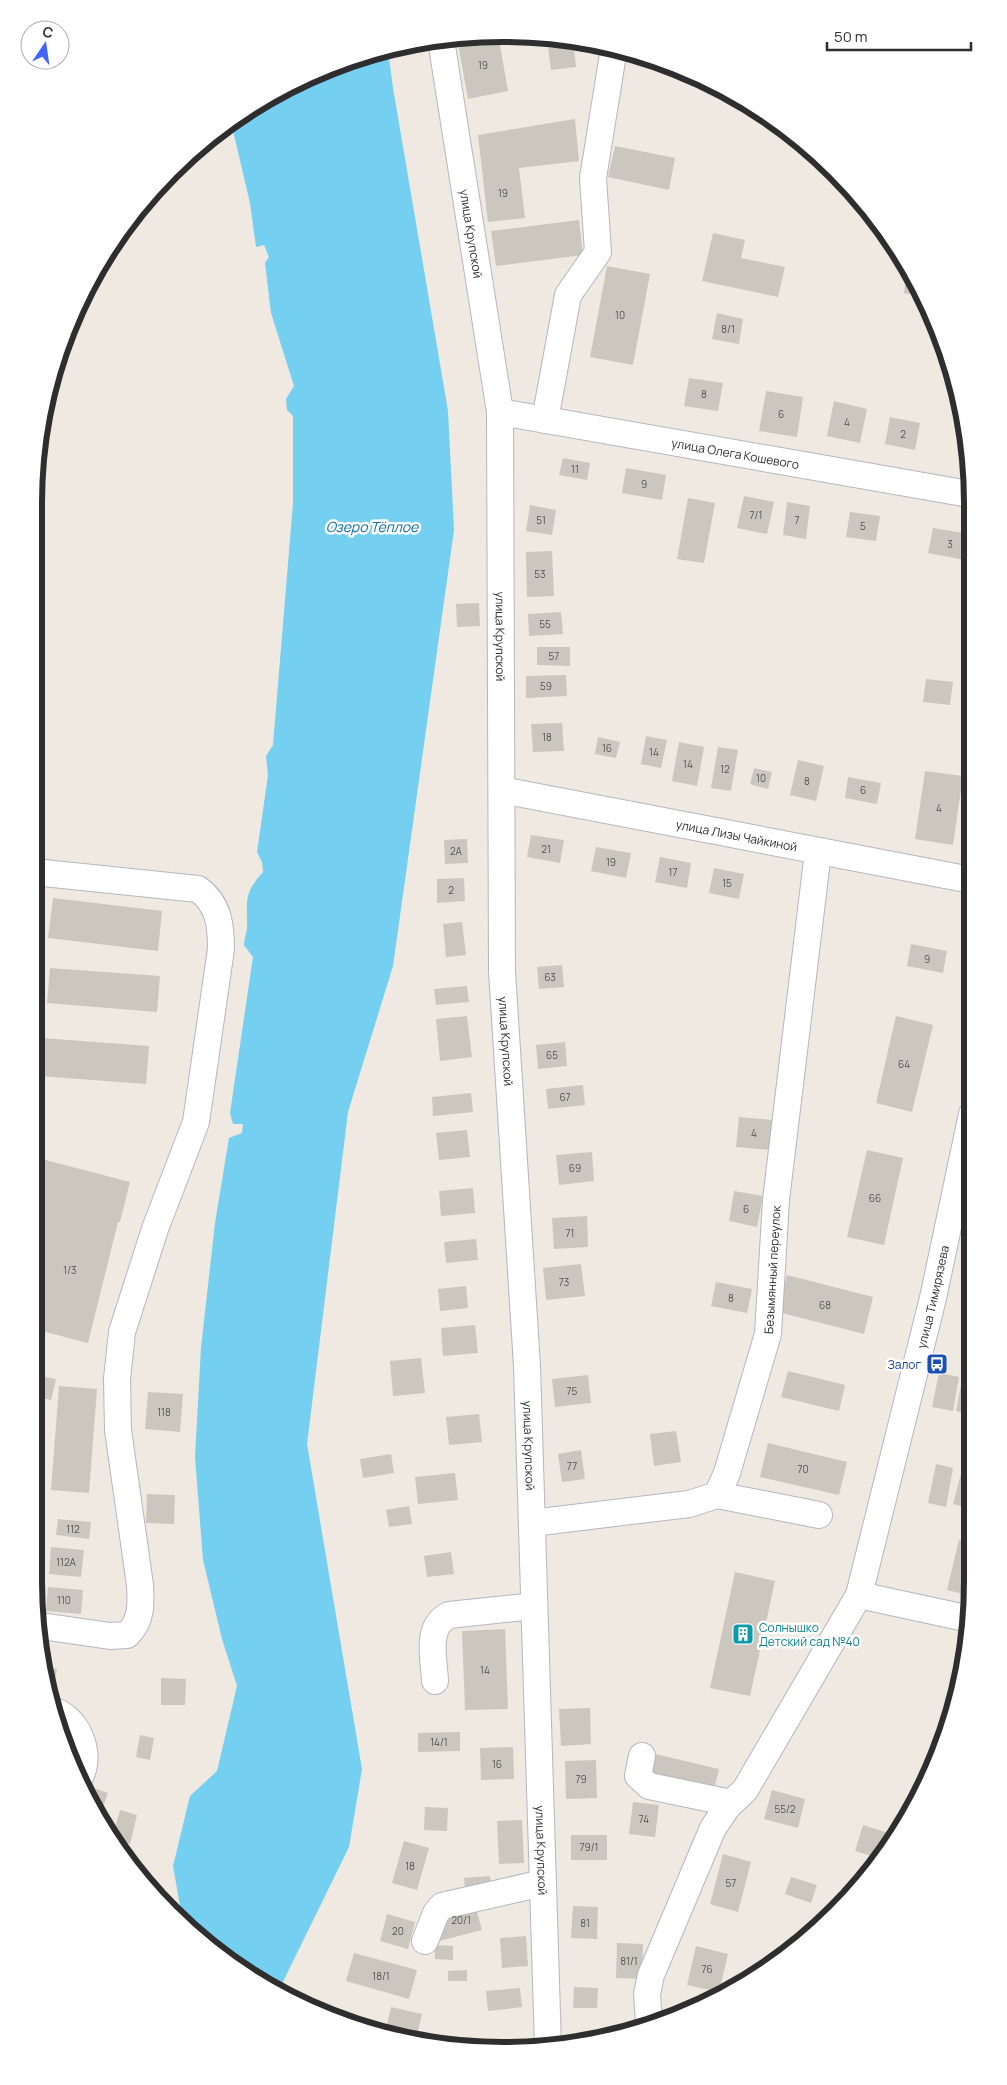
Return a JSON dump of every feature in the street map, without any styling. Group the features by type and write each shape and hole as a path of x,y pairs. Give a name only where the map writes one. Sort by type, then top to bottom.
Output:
{"street":[{"name":"улица Крупской","path":"442,46 500,412 502,971 527,1366 548,2041"},
{"path":"545,420 568,295 598,252 593,178 613,56"},
{"name":"улица Олега Кошевого","path":"500,412 964,493"},
{"name":"улица Лизы Чайкиной","path":"502,790 964,879"},
{"name":"Безымянный переулок","path":"717,1494 727,1473 768,1334 776,1200 818,852"},
{"path":"42,873 198,889 213,904 221,924 221,949 196,1122 155,1229 130,1300 122,1332 117,1379 118,1430 140,1585 141,1608 136,1626 128,1635 110,1636 44,1626"},
{"name":"улица Тимирязева","path":"649,2019 647,1994 651,1975 713,1828 731,1803 745,1790 859,1595 933,1298 964,1183"},
{"path":"532,1523 689,1504 717,1494 819,1515"},
{"path":"859,1595 963,1618"},
{"path":"435,1680 433,1631 442,1619 449,1615 534,1606"},
{"path":"62,1714 67,1716 84,1746 82,1767"},
{"path":"642,1756 638,1776 649,1786 731,1803"},
{"path":"426,1941 436,1913 442,1906 543,1883"}],"water":[{"name":"Озеро Тёплое","path":"389,57 448,411 454,530 393,966 348,1112 307,1444 362,1769 349,1847 281,1985 247,1965 223,1947 181,1910 173,1866 190,1796 217,1771 237,1686 222,1639 203,1560 195,1457 201,1348 215,1223 229,1138 242,1133 243,1124 233,1124 230,1113 253,957 244,945 247,929 247,905 249,893 263,872 262,862 257,852 268,775 266,756 273,745 293,503 293,416 287,410 286,399 294,386 271,313 265,263 269,257 264,245 256,247 250,203 233,131 273,104 300,90 355,67"}],"building":[{"path":"499,42 508,91 468,99 458,44"},
{"path":"548,44 574,48 576,67 551,70"},
{"path":"575,119 579,161 519,168 525,218 488,222 478,135"},
{"path":"615,146 675,158 669,190 608,177"},
{"path":"579,220 583,255 496,266 491,231"},
{"path":"713,233 745,240 741,258 785,267 778,297 702,281"},
{"path":"607,266 650,274 633,365 590,357"},
{"path":"906,279 914,295 904,293"},
{"path":"717,313 743,319 739,344 712,339"},
{"path":"689,378 723,383 718,411 684,406"},
{"path":"766,391 803,397 797,437 759,431"},
{"path":"834,401 867,409 860,443 827,436"},
{"path":"890,417 920,423 915,450 885,444"},
{"path":"563,458 590,463 587,480 559,475"},
{"path":"626,468 666,475 662,500 622,493"},
{"path":"744,496 774,502 767,534 737,528"},
{"path":"688,498 715,503 704,563 677,559"},
{"path":"787,502 810,506 806,539 783,535"},
{"path":"530,505 556,510 552,535 526,531"},
{"path":"850,512 880,516 876,541 846,537"},
{"path":"933,528 964,533 964,560 928,553"},
{"path":"552,551 554,596 527,597 526,552"},
{"path":"479,603 480,626 457,627 456,604"},
{"path":"561,612 563,634 529,636 528,614"},
{"path":"537,647 570,647 570,666 537,665"},
{"path":"566,675 567,696 526,698 526,676"},
{"path":"926,679 953,682 950,705 923,702"},
{"path":"562,723 564,751 533,752 531,724"},
{"path":"646,736 667,740 661,768 641,764"},
{"path":"598,737 620,742 616,758 595,754"},
{"path":"679,742 704,747 697,786 672,781"},
{"path":"718,747 738,750 731,791 711,788"},
{"path":"798,760 824,766 816,801 790,795"},
{"path":"754,768 772,772 768,789 750,784"},
{"path":"925,771 963,776 953,845 915,839"},
{"path":"848,777 881,783 877,804 845,798"},
{"path":"531,835 564,840 560,863 527,857"},
{"path":"467,839 468,863 445,864 444,840"},
{"path":"596,847 631,853 626,878 591,871"},
{"path":"660,857 691,863 687,888 655,882"},
{"path":"714,868 744,874 739,899 709,893"},
{"path":"464,878 465,901 437,903 437,879"},
{"path":"53,898 162,911 158,951 48,938"},
{"path":"462,922 466,955 446,957 443,924"},
{"path":"911,944 947,951 943,973 907,966"},
{"path":"562,965 564,987 539,989 537,967"},
{"path":"50,968 160,976 157,1012 47,1003"},
{"path":"467,986 469,1002 436,1005 434,989"},
{"path":"467,1016 472,1057 440,1061 436,1019"},
{"path":"896,1016 933,1025 912,1112 876,1103"},
{"path":"42,1038 149,1046 146,1084 42,1076"},
{"path":"565,1042 567,1066 538,1069 536,1045"},
{"path":"583,1085 585,1105 548,1109 546,1089"},
{"path":"471,1093 473,1112 433,1116 432,1097"},
{"path":"739,1117 772,1120 770,1150 736,1147"},
{"path":"467,1130 470,1157 439,1160 436,1133"},
{"path":"867,1150 903,1158 884,1245 847,1237"},
{"path":"592,1152 594,1181 559,1185 556,1155"},
{"path":"42,1159 130,1182 120,1222 118,1222 88,1343 42,1331"},
{"path":"473,1188 475,1213 441,1216 439,1191"},
{"path":"734,1191 763,1196 757,1227 729,1221"},
{"path":"587,1216 588,1247 554,1249 552,1218"},
{"path":"476,1239 478,1260 446,1263 444,1242"},
{"path":"581,1264 585,1296 546,1300 543,1268"},
{"path":"787,1275 873,1297 864,1334 778,1312"},
{"path":"716,1282 752,1289 747,1313 711,1306"},
{"path":"466,1286 468,1308 440,1311 438,1289"},
{"path":"475,1325 478,1353 443,1356 441,1328"},
{"path":"421,1358 425,1393 393,1396 390,1361"},
{"path":"964,1369 964,1413 956,1411"},
{"path":"788,1371 845,1385 839,1411 781,1397"},
{"path":"939,1373 959,1377 953,1411 932,1407"},
{"path":"588,1375 591,1403 555,1407 552,1379"},
{"path":"42,1376 56,1379 51,1400 42,1398"},
{"path":"59,1386 97,1389 89,1493 51,1490"},
{"path":"148,1392 183,1394 180,1432 145,1429"},
{"path":"479,1414 482,1442 449,1445 446,1417"},
{"path":"676,1431 681,1462 654,1466 650,1434"},
{"path":"768,1443 847,1462 839,1495 760,1477"},
{"path":"581,1450 585,1479 562,1482 558,1454"},
{"path":"391,1454 394,1473 363,1478 360,1459"},
{"path":"964,1462 964,1507 953,1504"},
{"path":"936,1464 953,1468 946,1507 928,1503"},
{"path":"455,1473 458,1500 418,1504 415,1477"},
{"path":"147,1494 175,1495 174,1524 146,1523"},
{"path":"409,1506 412,1524 389,1527 386,1510"},
{"path":"58,1519 91,1522 89,1539 56,1535"},
{"path":"959,1540 964,1541 964,1594 947,1590"},
{"path":"51,1547 84,1550 81,1577 49,1574"},
{"path":"451,1552 454,1574 427,1577 424,1556"},
{"name":"Солнышко Детский сад №40","path":"735,1572 775,1581 750,1696 710,1688"},
{"path":"48,1587 83,1590 81,1614 46,1611"},
{"path":"505,1629 508,1709 465,1710 462,1631"},
{"path":"51,1668 57,1669 54,1685"},
{"path":"161,1678 186,1679 185,1705 161,1705"},
{"path":"590,1708 591,1744 561,1746 559,1709"},
{"path":"460,1732 460,1751 418,1752 418,1733"},
{"path":"140,1735 154,1738 150,1760 136,1757"},
{"path":"513,1747 514,1779 481,1780 480,1748"},
{"path":"651,1753 719,1769 713,1794 645,1779"},
{"path":"596,1760 597,1798 566,1799 565,1761"},
{"path":"91,1787 108,1793 102,1809"},
{"path":"772,1790 805,1799 798,1828 764,1819"},
{"path":"633,1802 659,1805 655,1837 629,1834"},
{"path":"425,1807 448,1808 447,1831 424,1830"},
{"path":"120,1810 137,1815 130,1844 123,1842 115,1829"},
{"path":"522,1820 524,1863 499,1864 497,1821"},
{"path":"863,1825 890,1833 873,1857 855,1851"},
{"path":"571,1835 607,1835 607,1860 571,1860"},
{"path":"404,1841 429,1848 417,1890 392,1883"},
{"path":"723,1854 751,1862 738,1912 710,1904"},
{"path":"490,1876 491,1889 465,1891 464,1878"},
{"path":"791,1877 817,1885 811,1903 785,1894"},
{"path":"474,1902 482,1930 439,1941 446,1910"},
{"path":"573,1906 598,1907 597,1939 571,1938"},
{"path":"387,1914 415,1922 408,1949 380,1941"},
{"path":"526,1936 528,1966 502,1968 500,1938"},
{"path":"617,1943 643,1944 642,1979 616,1978"},
{"path":"435,1945 453,1946 453,1960 435,1959"},
{"path":"696,1946 728,1954 720,1988 715,1991 687,1985"},
{"path":"354,1953 417,1970 409,1999 346,1981"},
{"path":"467,1970 467,1981 448,1981 448,1971"},
{"path":"574,1987 598,1988 597,2008 573,2008"},
{"path":"520,1988 522,2007 488,2011 486,1991"},
{"path":"391,2007 422,2014 418,2031 387,2024"}],"place":[{"name":"Залог","path":"937,1364"},
{"name":"Солнышко Детский сад №40","path":"743,1634"}]}
